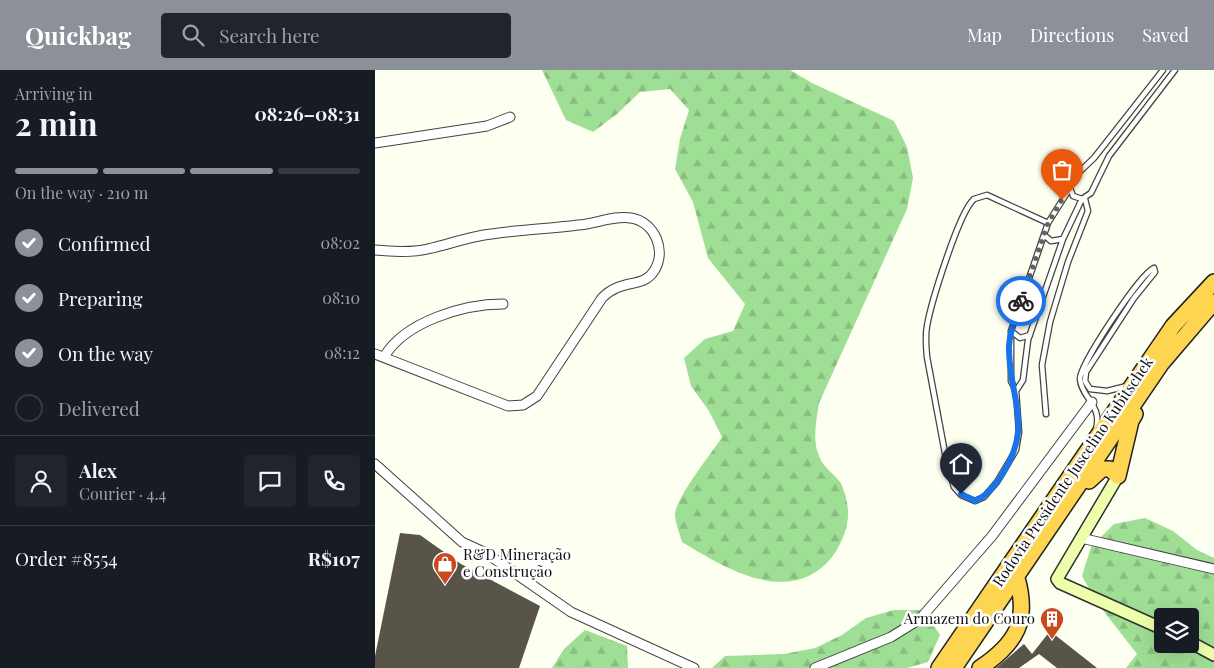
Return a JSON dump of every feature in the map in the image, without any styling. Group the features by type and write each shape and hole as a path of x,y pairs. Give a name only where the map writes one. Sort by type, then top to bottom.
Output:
{"highway":[{"path":"1191,305 1214,276"},
{"name":"Rodovia Presidente Juscelino Kubitschek","path":"939,668 1089,450 1132,383 1173,326 1214,282"},
{"name":"Rodovia Presidente Juscelino Kubitschek","path":"954,668 1161,364 1214,302"},
{"path":"1053,525 1097,472 1102,469 1110,469 1119,476 1131,421 1161,364"},
{"path":"980,668 1005,647 1021,620 1023,603 1017,578"}],"street":[{"path":"375,142 487,126 510,116"},
{"path":"375,250 417,250 500,232 580,225 624,217 636,219 647,225 655,234 660,252 655,270 647,279 641,283 617,286 602,298 537,396 523,405 508,406 379,355"},
{"path":"379,355 426,320 483,304 503,304"},
{"path":"815,668 891,637 920,619 992,536 1090,398"},
{"path":"375,464 462,542 486,553 535,589 571,612 694,668"},
{"path":"1119,476 1058,575 1059,582 1154,625"},
{"path":"1081,538 1214,570"},
{"path":"1199,647 1214,655"}],"lane":[{"path":"1048,223 987,195 974,199 966,208 962,217 929,316 925,343 947,464 955,486 968,500 975,501 984,497 997,482 1016,450 1019,432 1016,391 1011,380 1011,331 1048,223 1076,173 1094,158 1163,70"},
{"path":"1016,391 1023,380 1030,335 1063,239 1084,199 1091,193 1109,156 1175,70"},
{"path":"1069,188 1073,196 1084,199"},
{"path":"1046,414 1042,366 1050,322 1065,271 1088,211 1084,199"},
{"path":"1044,235 1051,240 1063,239"},
{"path":"1089,450 1098,420 1090,398 1081,382 1085,365 1124,303 1151,269 1155,268 1155,272 1134,298 1089,365 1085,377 1090,389 1090,398"},
{"path":"1011,331 1020,338 1030,335"},
{"path":"1090,389 1115,390 1132,383"}],"green space":[{"path":"542,70 790,70 812,83 894,121 907,147 913,178 907,209 819,403 815,433 816,448 826,468 838,479 841,485 847,500 848,517 844,536 838,547 832,557 816,572 797,580 778,582 758,579 718,563 682,542 677,526 675,516 680,500 722,437 709,411 691,386 684,358 705,339 733,331 745,304 708,258 693,202 675,169 680,139 689,110 670,89 640,92 617,114 593,132 566,120"},
{"path":"1145,518 1173,531 1197,550 1214,558 1214,668 1126,668 1137,654 1098,604 1082,576 1091,547 1114,524"},
{"path":"894,610 923,610 940,635 928,662 907,668 712,668 725,656 784,654 815,648 842,635 866,618"},
{"path":"585,630 627,646 628,668 552,668 564,649"}],"building":[{"name":"R&D Mineração e Construção","path":"400,533 420,535 461,564 540,606 519,668 375,668 375,656"},
{"name":"Armazem do Couro","path":"1050,631 1097,668 1057,668 1039,654 1019,668 996,668 1024,644 1032,654"}],"way so far":[{"path":"1021,301 1048,223 1062,200"}],"place":[{"name":"R&D Mineração e Construção","path":"445,585"},
{"name":"Armazem do Couro","path":"1052,640"}],"route":[{"path":"961,494 968,500 975,501 984,497 997,482 1016,450 1019,432 1016,391 1011,380 1009,346 1011,331 1021,301"}]}
